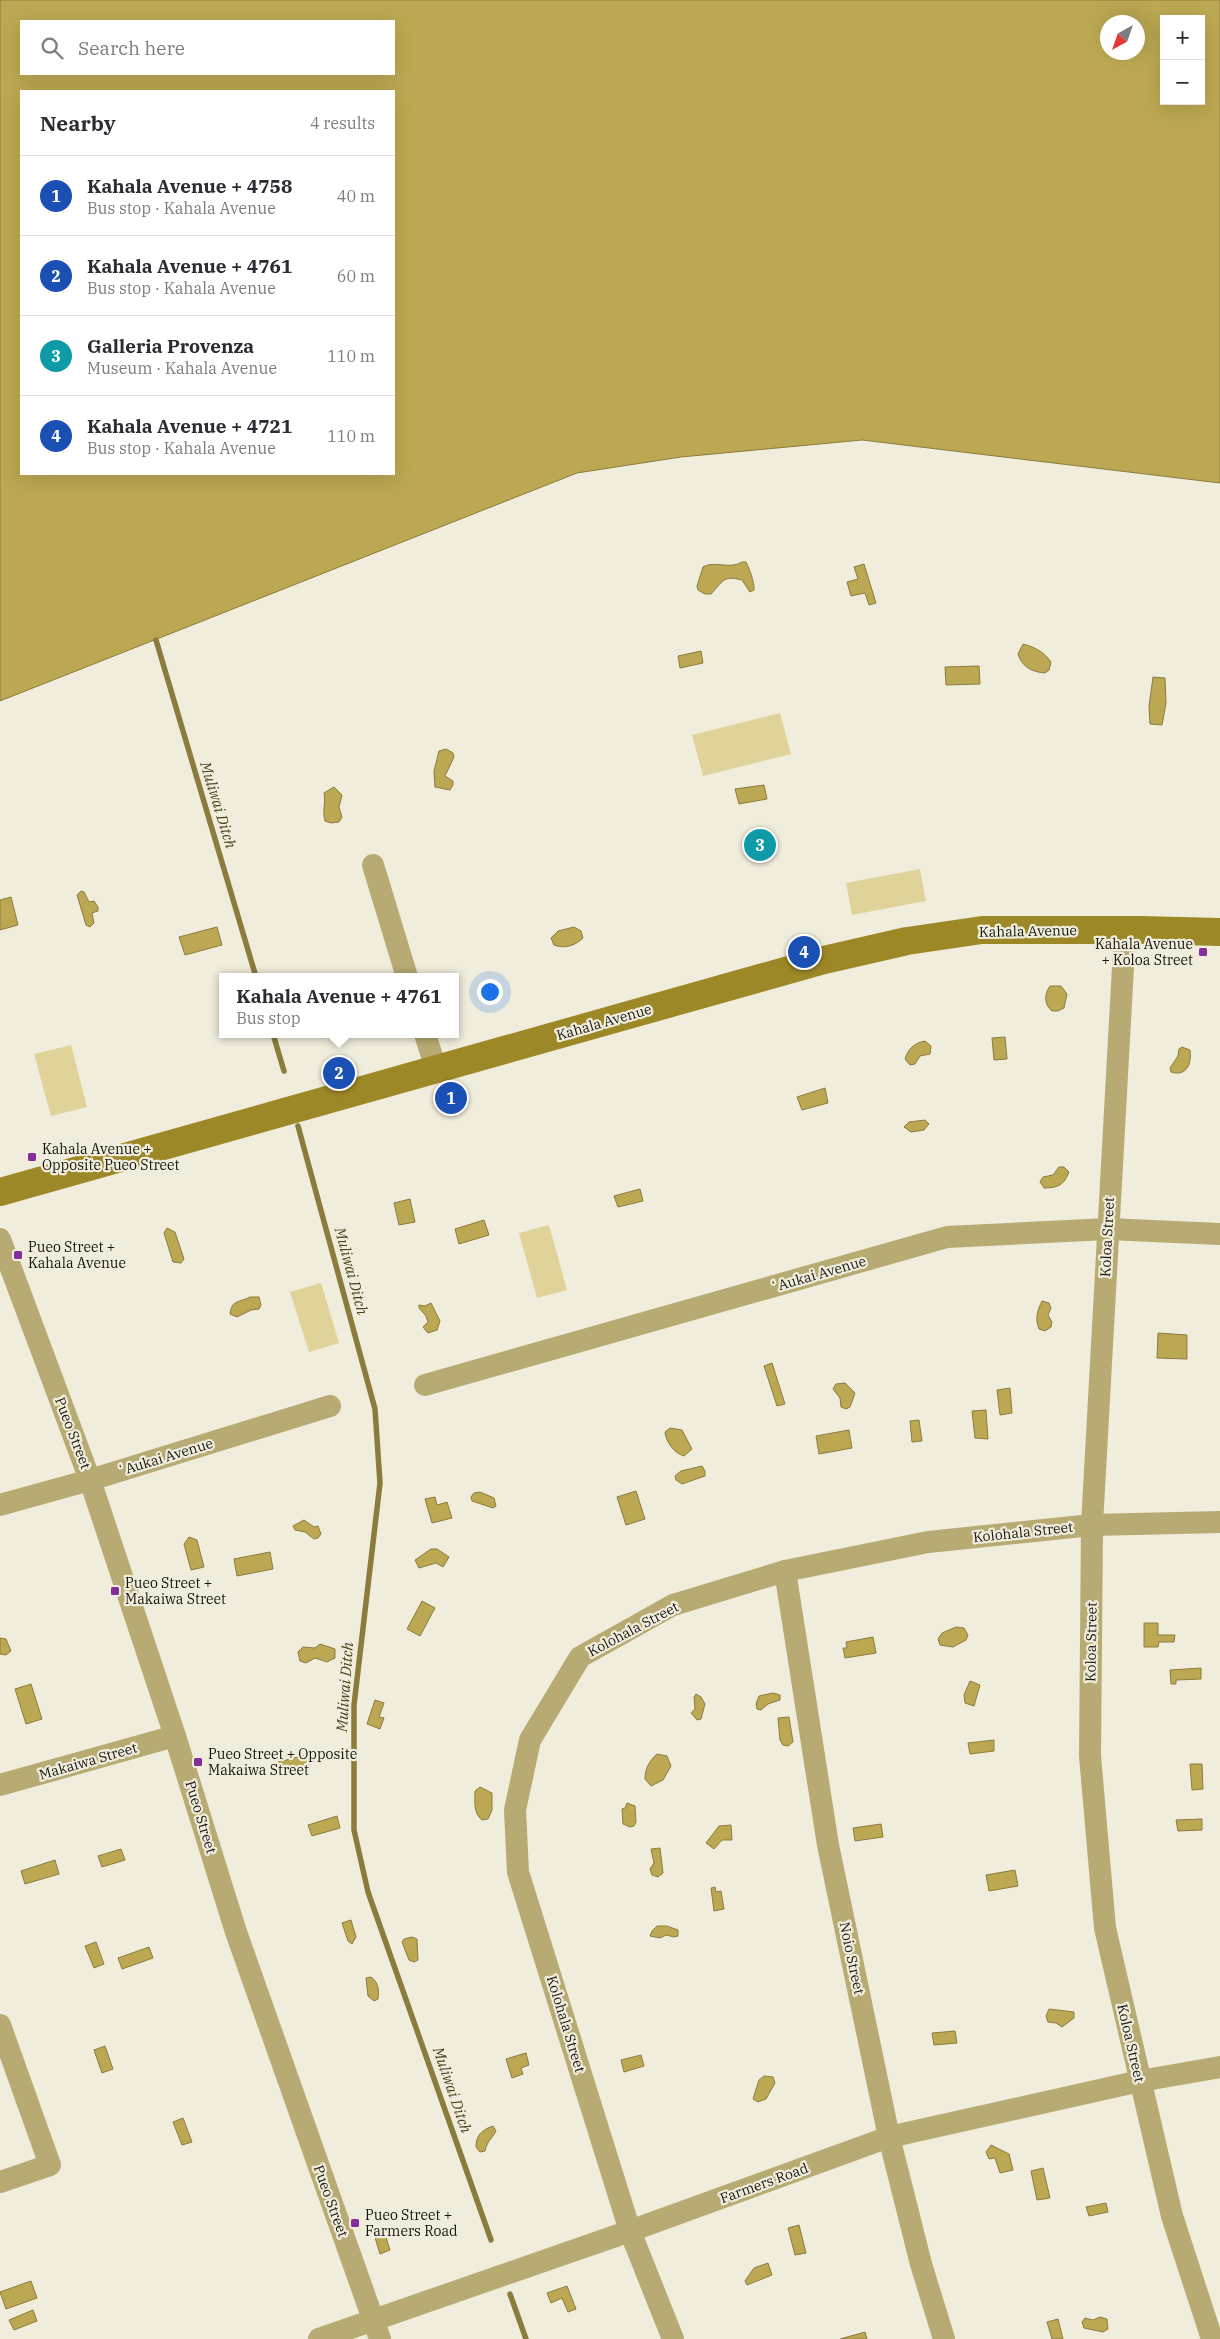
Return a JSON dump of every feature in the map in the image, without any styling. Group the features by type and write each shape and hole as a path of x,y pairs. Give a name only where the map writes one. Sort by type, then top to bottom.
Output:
{"street":[{"path":"372,865 406,973"},
{"name":"Kahala Avenue","path":"0,1192 824,960 907,941 1010,929 1220,932"},
{"name":"Koloa Street","path":"1125,931 1092,1525 1090,1756 1105,1928 1172,2216 1212,2339"},
{"path":"426,1038 436,1069"},
{"name":"ʻAukai Avenue","path":"425,1385 947,1238 1108,1229 1220,1234"},
{"name":"Pueo Street","path":"0,1240 90,1480 175,1736 236,1932 377,2329"},
{"name":"ʻAukai Avenue","path":"0,1506 330,1406"},
{"name":"Kolohala Street","path":"673,2339 630,2231 518,1872 516,1810 530,1740 580,1657 673,1605 785,1572 928,1542 1092,1525 1220,1522"},
{"name":"Noio Street","path":"785,1572 828,1845 889,2137 921,2264 944,2339"},
{"name":"Makaiwa Street","path":"0,1786 175,1736"},
{"path":"0,2025 50,2165 0,2182"},
{"name":"Farmers Road","path":"319,2339 377,2329 630,2231 889,2137 1140,2082 1220,2067"}],"shaded area":[{"path":"0,0 1220,0 1220,483 862,440 681,457 577,473 0,701"},
{"path":"746,562 749,568 754,590 750,592 742,580 730,578 724,581 711,594 705,594 698,590 697,586 703,567 712,564 733,565"},
{"path":"864,564 876,603 869,605 865,593 851,596 847,582 858,579 854,567"},
{"path":"1023,644 1035,648 1045,655 1051,662 1049,670 1045,673 1032,670 1022,662 1018,654"},
{"path":"701,651 703,663 680,668 678,656"},
{"path":"979,666 980,684 946,685 945,667"},
{"path":"1153,677 1165,678 1166,703 1162,725 1150,724 1149,706"},
{"path":"780,713 791,754 703,776 692,735"},
{"path":"446,749 453,753 454,757 445,776 453,781 450,790 435,787 434,771 439,751"},
{"path":"764,785 767,799 739,804 735,789"},
{"path":"334,787 342,795 339,807 342,817 339,822 331,823 325,821 324,793"},
{"path":"920,869 926,901 852,915 846,883"},
{"path":"81,891 84,892 89,902 94,901 98,907 98,911 92,913 94,923 90,927 86,925 77,895"},
{"path":"11,897 18,925 0,930 0,900"},
{"path":"217,927 222,945 185,955 179,937"},
{"path":"574,927 581,931 583,938 569,946 554,945 551,938 558,931"},
{"path":"1050,986 1061,986 1067,994 1064,1008 1058,1011 1049,1009 1046,1003 1046,996"},
{"path":"1005,1037 1007,1059 994,1060 992,1038"},
{"path":"925,1041 931,1046 930,1054 920,1056 915,1064 910,1065 905,1059 908,1052 915,1045"},
{"path":"71,1045 87,1107 51,1116 34,1054"},
{"path":"1182,1047 1190,1050 1189,1064 1185,1071 1171,1072 1170,1068 1178,1056 1179,1049"},
{"path":"825,1088 828,1103 802,1110 797,1097"},
{"path":"925,1120 929,1124 924,1130 911,1132 904,1127 909,1122"},
{"path":"1059,1167 1064,1167 1069,1172 1063,1183 1044,1188 1040,1182 1043,1177 1053,1175"},
{"path":"640,1189 643,1201 618,1207 614,1196"},
{"path":"410,1199 415,1222 399,1225 394,1203"},
{"path":"484,1220 489,1235 459,1244 455,1229"},
{"path":"549,1225 567,1290 537,1298 519,1233"},
{"path":"167,1228 175,1232 184,1259 181,1263 173,1262 164,1233"},
{"path":"321,1283 339,1343 309,1352 290,1292"},
{"path":"250,1297 259,1297 261,1305 259,1309 251,1310 237,1317 230,1314 234,1304"},
{"path":"1042,1301 1049,1303 1051,1308 1048,1315 1052,1322 1051,1327 1045,1331 1039,1329 1037,1322"},
{"path":"431,1303 440,1321 437,1330 428,1333 423,1327 428,1322 419,1305 425,1306"},
{"path":"1158,1333 1187,1335 1187,1359 1157,1358"},
{"path":"772,1363 785,1404 777,1406 764,1366"},
{"path":"845,1383 855,1393 850,1407 846,1409 841,1407 840,1398 833,1389 836,1384"},
{"path":"1010,1388 1012,1413 1000,1415 997,1390"},
{"path":"986,1410 988,1439 975,1438 972,1411"},
{"path":"919,1420 922,1441 912,1442 910,1421"},
{"path":"670,1428 682,1430 692,1449 684,1456 674,1450 667,1440 665,1432"},
{"path":"849,1430 852,1448 819,1454 816,1436"},
{"path":"702,1466 705,1476 682,1484 676,1480 675,1476 681,1471"},
{"path":"636,1491 645,1519 626,1525 617,1497"},
{"path":"480,1492 494,1498 496,1506 493,1508 472,1501 471,1497 474,1493"},
{"path":"435,1497 437,1505 447,1502 452,1518 432,1523 425,1499"},
{"path":"304,1520 314,1527 318,1526 321,1534 318,1538 314,1539 305,1532 295,1530 293,1526"},
{"path":"189,1537 197,1540 204,1567 191,1570 184,1544"},
{"path":"431,1549 437,1549 449,1557 443,1567 436,1563 419,1568 415,1560"},
{"path":"270,1552 273,1569 237,1576 234,1559"},
{"path":"422,1601 435,1608 420,1636 407,1629"},
{"path":"1144,1623 1158,1623 1158,1635 1175,1635 1174,1642 1159,1642 1158,1647 1144,1647"},
{"path":"956,1627 964,1628 968,1635 966,1640 953,1647 940,1645 938,1639 942,1633"},
{"path":"873,1637 876,1653 845,1658 843,1648 847,1648 846,1642"},
{"path":"0,1638 6,1639 11,1651 6,1655 0,1654"},
{"path":"320,1644 335,1649 335,1658 327,1662 315,1658 306,1663 300,1661 298,1652 303,1647 315,1648"},
{"path":"1201,1668 1201,1679 1176,1680 1176,1684 1171,1684 1170,1670"},
{"path":"970,1681 980,1685 974,1706 965,1703 964,1695"},
{"path":"31,1684 42,1719 26,1724 15,1689"},
{"path":"773,1693 780,1695 780,1700 768,1704 761,1710 757,1709 756,1704 759,1696"},
{"path":"696,1694 701,1697 705,1704 701,1719 697,1720 691,1713 695,1709 694,1697"},
{"path":"375,1700 384,1703 379,1717 384,1718 380,1729 367,1724"},
{"path":"789,1717 793,1742 788,1746 783,1745 780,1740 778,1718"},
{"path":"994,1740 994,1751 970,1754 968,1743"},
{"path":"657,1754 667,1756 671,1766 663,1780 651,1786 645,1779 646,1772 650,1762"},
{"path":"306,1755 310,1767 281,1775 278,1762"},
{"path":"1190,1764 1202,1764 1203,1789 1192,1790"},
{"path":"480,1787 492,1793 492,1810 488,1819 482,1820 477,1814 475,1803 475,1791"},
{"path":"627,1803 635,1806 636,1822 634,1826 630,1827 623,1824 622,1809 625,1808"},
{"path":"337,1816 340,1828 312,1836 308,1825"},
{"path":"1202,1819 1202,1830 1178,1831 1176,1820"},
{"path":"881,1824 883,1837 855,1841 853,1828"},
{"path":"731,1825 732,1840 722,1840 714,1849 706,1843 719,1826"},
{"path":"660,1848 663,1873 658,1877 652,1875 650,1869 654,1863 651,1849"},
{"path":"121,1849 125,1860 102,1867 98,1856"},
{"path":"55,1860 59,1874 25,1884 21,1871"},
{"path":"1015,1870 1018,1886 989,1891 986,1875"},
{"path":"715,1887 716,1892 721,1891 724,1909 714,1911 711,1888"},
{"path":"351,1920 356,1937 352,1944 348,1941 342,1923"},
{"path":"657,1926 667,1926 678,1930 678,1936 666,1935 660,1938 650,1936"},
{"path":"412,1937 417,1939 418,1960 414,1962 409,1960 402,1942 404,1939"},
{"path":"96,1942 104,1964 94,1968 85,1946"},
{"path":"149,1947 153,1958 122,1969 118,1958"},
{"path":"371,1977 376,1982 378,1990 378,1999 374,2001 368,1996 366,1978"},
{"path":"1049,2009 1074,2012 1074,2018 1062,2027 1056,2023 1048,2022 1046,2016"},
{"path":"955,2031 957,2043 934,2045 932,2033"},
{"path":"105,2046 113,2069 102,2073 94,2050"},
{"path":"526,2053 529,2065 521,2068 523,2074 512,2078 506,2059"},
{"path":"641,2055 644,2066 624,2072 621,2060"},
{"path":"764,2076 773,2077 775,2083 766,2099 758,2102 753,2099 759,2080"},
{"path":"183,2118 192,2142 182,2145 173,2122"},
{"path":"493,2126 496,2131 488,2142 485,2151 480,2152 476,2147 478,2137 485,2129"},
{"path":"991,2145 1009,2154 1013,2170 1000,2173 995,2158 989,2159 986,2152"},
{"path":"1043,2168 1050,2198 1037,2200 1031,2171"},
{"path":"1106,2203 1108,2212 1089,2216 1086,2207"},
{"path":"799,2225 806,2253 795,2255 788,2228"},
{"path":"383,2228 390,2250 380,2254 373,2231"},
{"path":"768,2263 772,2275 747,2285 745,2281 754,2268"},
{"path":"31,2281 37,2298 6,2309 0,2292"},
{"path":"567,2286 576,2309 568,2312 562,2298 551,2303 547,2293"},
{"path":"33,2310 37,2321 14,2330 9,2320"},
{"path":"1100,2317 1107,2319 1108,2329 1103,2332 1084,2328 1082,2322 1085,2318 1093,2320"},
{"path":"1058,2319 1063,2339 1052,2339 1047,2322"},
{"path":"865,2332 867,2339 840,2339"}],"waterway":[{"name":"Muliwai Ditch","path":"156,640 255,973"},
{"name":"Muliwai Ditch","path":"274,1038 284,1071"},
{"name":"Muliwai Ditch","path":"298,1126 375,1409 380,1483 354,1705 354,1830 368,1892 491,2240"},
{"name":"Muliwai Ditch","path":"510,2294 526,2339"}],"place":[{"name":"Galleria Provenza","path":"760,845"},
{"name":"Kahala Avenue + 4721","path":"804,952"},
{"name":"Kahala Avenue + Koloa Street","path":"1203,952"},
{"name":"Kahala Avenue + 4761","path":"339,1073"},
{"name":"Kahala Avenue + 4758","path":"451,1098"},
{"name":"Kahala Avenue + Opposite Pueo Street","path":"32,1157"},
{"name":"Pueo Street + Kahala Avenue","path":"18,1255"},
{"name":"Pueo Street + Makaiwa Street","path":"115,1591"},
{"name":"Pueo Street + Opposite Makaiwa Street","path":"198,1762"},
{"name":"Pueo Street + Farmers Road","path":"355,2223"}]}
